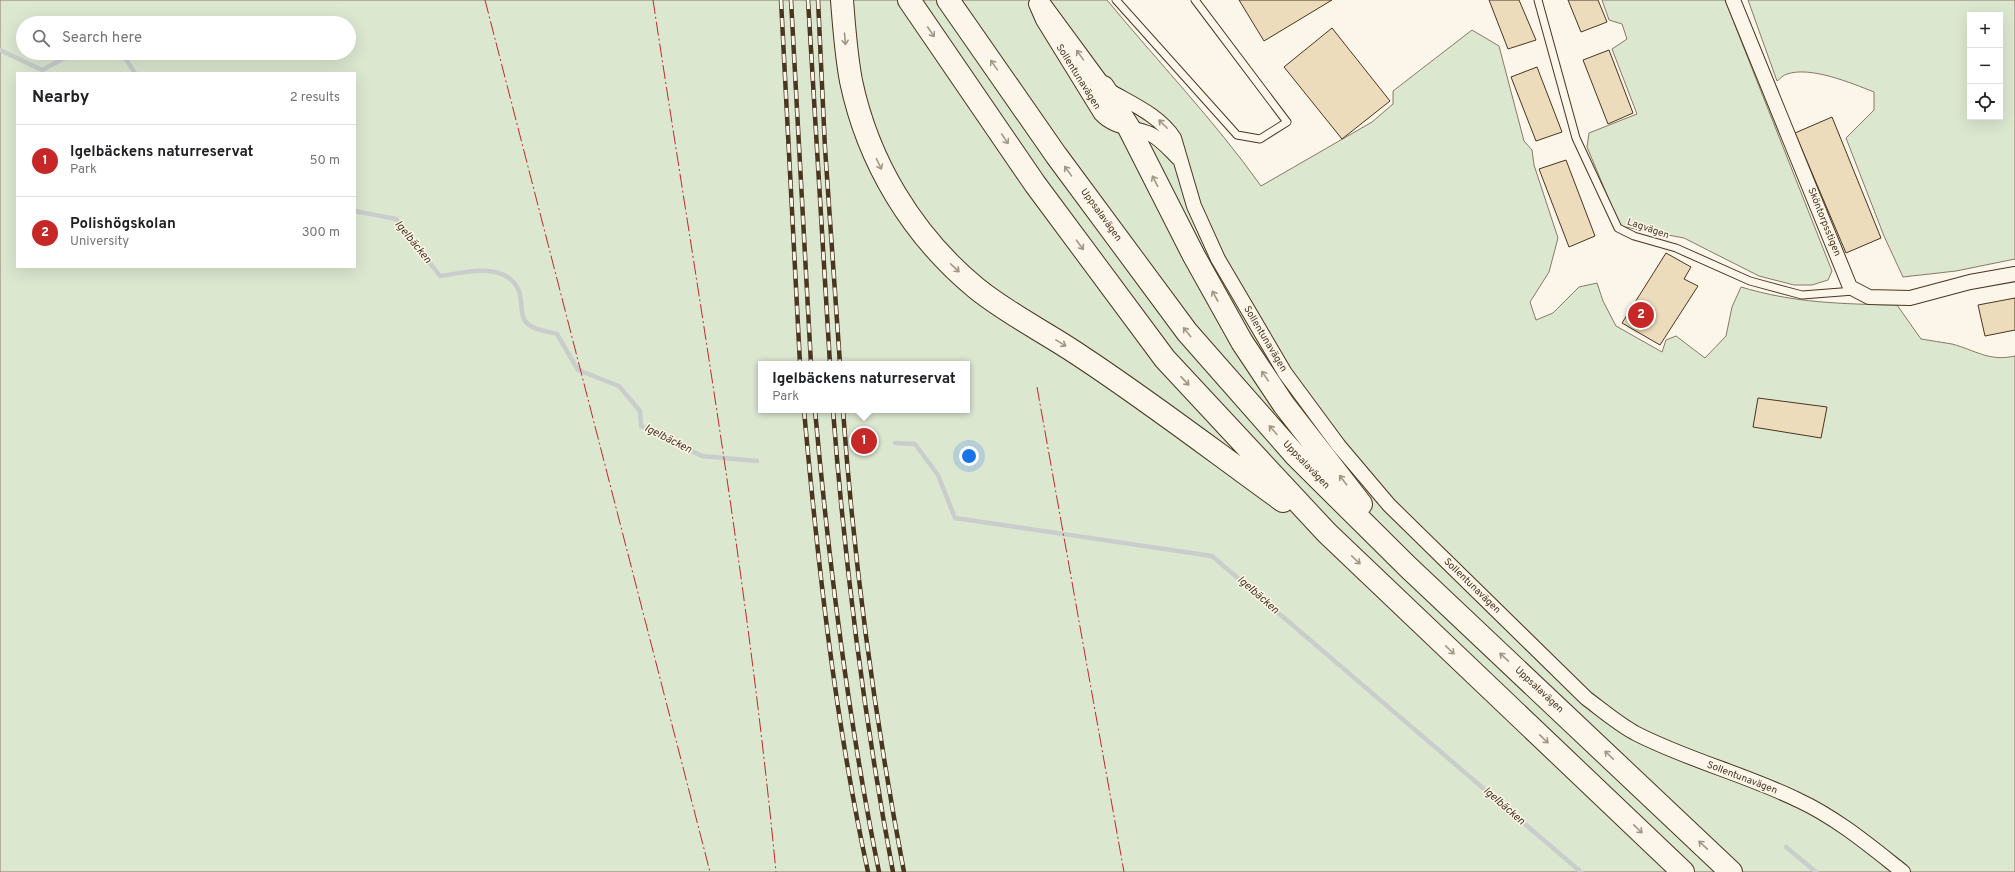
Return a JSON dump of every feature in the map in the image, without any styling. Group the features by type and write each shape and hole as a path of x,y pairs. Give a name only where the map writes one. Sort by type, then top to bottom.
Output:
{"highway":[{"path":"842,0 846,48 851,81 860,114 873,151 888,182 906,212 926,239 976,287 999,305 1091,362 1327,533"},
{"path":"909,0 1035,184 1165,359 1327,533 1683,872"},
{"name":"Uppsalavägen","path":"948,0 1056,155 1187,332 1296,456 1408,567 1731,872"},
{"path":"1103,87 1129,128 1194,256 1242,342 1284,405 1408,567"}],"street":[{"name":"Sollentunavägen","path":"1034,0 1043,20 1101,114 1107,121 1149,134 1159,139 1180,159"},
{"name":"Sollentunavägen","path":"1039,0 1103,87 1158,120 1174,138 1194,206 1218,259 1285,373 1339,446 1389,504 1586,698 1609,716 1634,732 1683,755 1799,800 1850,831 1903,872"},
{"name":"Sköntorpsstigen","path":"1733,0 1850,287 1858,291"},
{"path":"1858,291 1869,297 1910,298 1970,282 2015,274"}],"lane":[{"path":"1116,0 1236,135 1260,139 1287,122 1194,0"},
{"name":"Lagvägen","path":"1538,0 1576,138 1618,228 1634,236 1676,248 1750,281 1802,295 1858,291"}],"green space":[{"path":"0,0 1107,0 1205,114 1261,186 1372,122 1393,104 1393,91 1472,30 1499,46 1524,141 1532,150 1534,165 1558,238 1549,272 1530,302 1536,320 1553,313 1579,287 1597,283 1603,301 1616,326 1662,352 1666,340 1676,336 1705,358 1726,336 1732,307 1741,287 1780,296 1818,302 1897,305 1921,339 1960,346 1997,358 2015,356 2015,872 0,872"},
{"path":"1602,0 1725,0 1832,271 1828,280 1812,285 1794,285 1759,276 1684,238 1620,226 1587,147 1589,133 1637,114 1612,49 1627,39 1622,24 1609,20"},
{"path":"1748,0 2015,0 2015,259 1956,271 1903,277 1884,236 1846,138 1874,110 1874,92 1854,84 1819,74 1797,72 1783,76 1777,81"}],"building":[{"path":"1239,0 1332,0 1264,41"},
{"path":"1489,0 1519,0 1536,40 1508,49"},
{"path":"1568,0 1598,0 1607,22 1581,32"},
{"path":"1332,28 1390,101 1342,139 1284,67"},
{"path":"1609,50 1633,113 1608,124 1583,60"},
{"path":"1537,67 1562,132 1536,141 1511,77"},
{"path":"1832,117 1881,238 1846,253 1795,133"},
{"path":"1566,160 1595,236 1569,247 1539,169"},
{"path":"1666,253 1691,267 1684,279 1698,286 1660,345 1622,323"},
{"path":"2015,298 2015,330 1985,336 1978,305"},
{"path":"1758,398 1827,407 1821,438 1753,427"}],"waterway":[{"name":"Igelbäcken","path":"0,50 16,58"},
{"name":"Igelbäcken","path":"21,60 42,70 61,60"},
{"name":"Igelbäcken","path":"126,60 134,72"},
{"name":"Igelbäcken","path":"356,211 396,219 440,276 472,271 484,271 505,275 513,281 519,291 522,314 525,321 536,328 557,334 578,370 619,386 640,411 641,426 702,456 757,461"},
{"name":"Igelbäcken","path":"895,443 915,444 938,475 955,518 1212,556 1581,872"},
{"name":"Igelbäcken","path":"1786,847 1816,872"}],"railway":[{"path":"781,0 800,361"},
{"path":"791,0 811,361"},
{"path":"808,0 830,361"},
{"path":"818,0 825,148 840,361"},
{"path":"804,413 815,526 837,700 856,815 868,872"},
{"path":"815,413 833,584 841,642 858,757 879,872"},
{"path":"833,413 843,526 864,699 893,872"},
{"path":"843,413 859,584 884,757 904,872"}],"power":[{"path":"485,0 710,872"},
{"path":"653,0 704,326 736,544 751,653 776,872"},
{"path":"1037,387 1124,872"}],"place":[{"name":"Polishögskolan","path":"1641,315"},
{"name":"Igelbäckens naturreservat","path":"864,441"}]}
